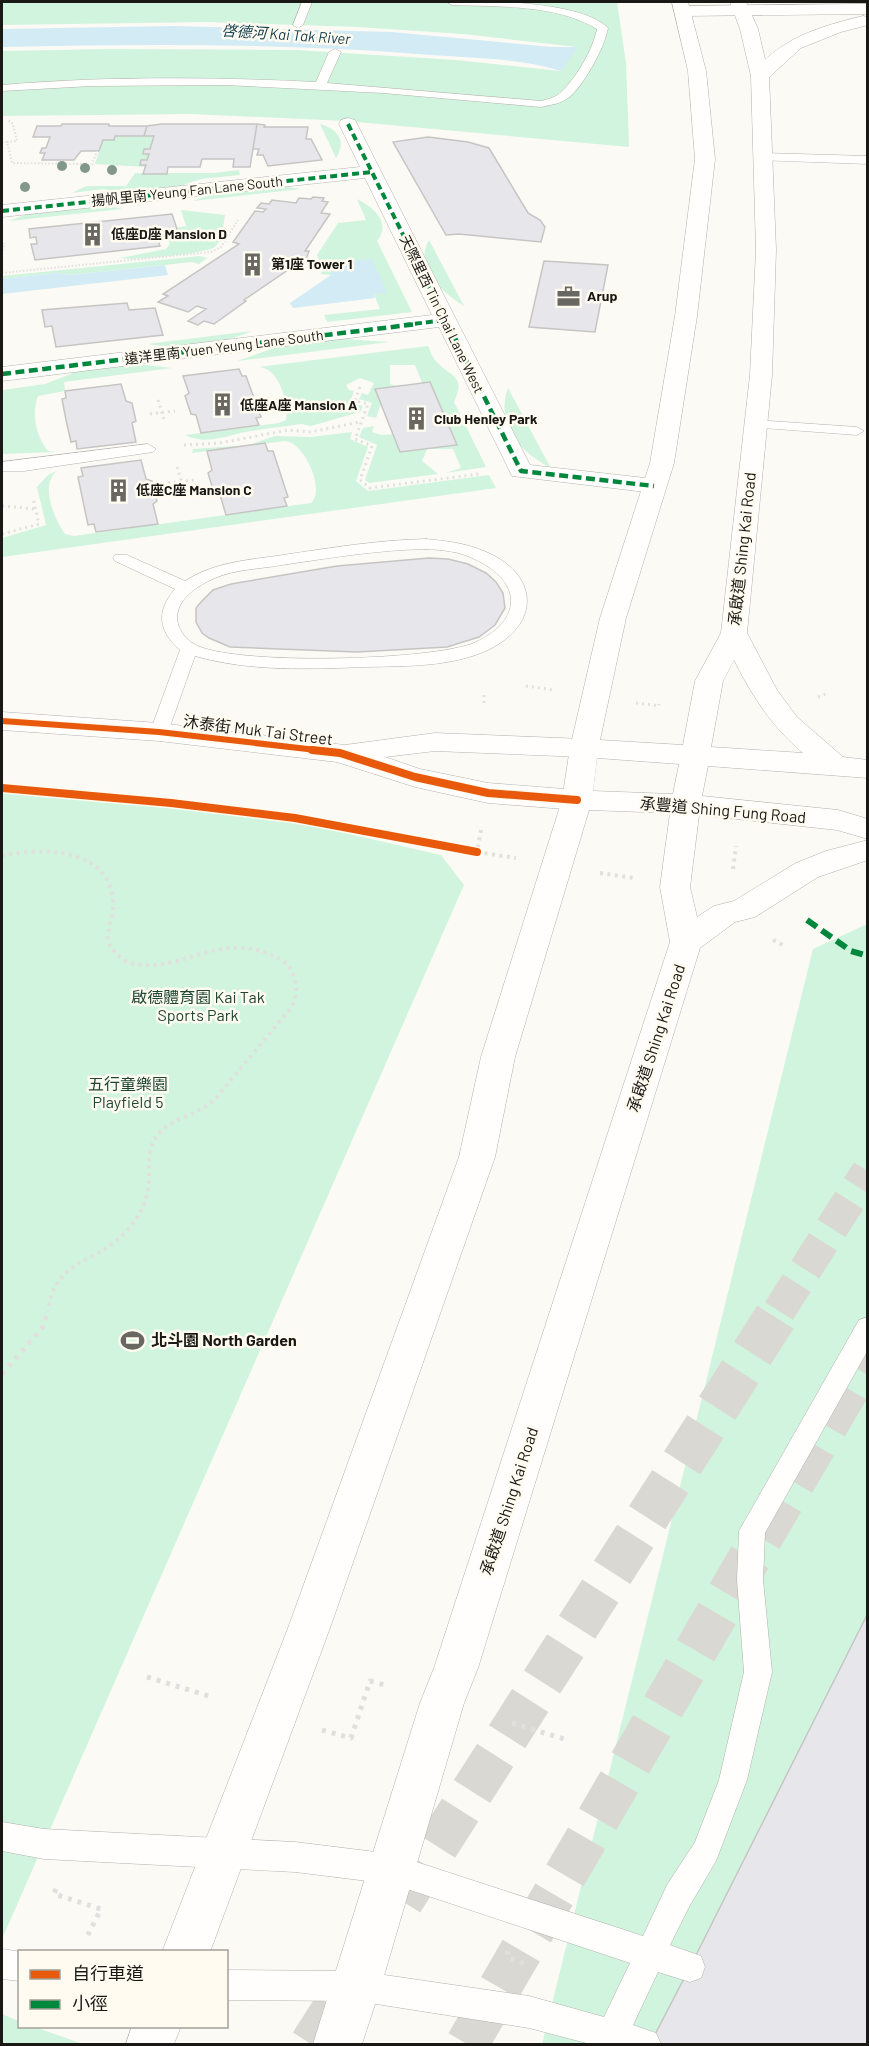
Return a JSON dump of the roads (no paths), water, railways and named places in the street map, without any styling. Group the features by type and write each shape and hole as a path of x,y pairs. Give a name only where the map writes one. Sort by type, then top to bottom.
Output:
{"main road":[{"name":"承啟道 Shing Kai Road","path":"337,2044 357,1986 442,1703 456,1668 686,942 675,887 686,804 709,681 734,633 761,375 766,250 760,76 749,29 740,6"},
{"path":"187,1950 309,1628 477,1156 498,1057 578,800 584,748 613,618 662,463 686,316 705,159 697,71 681,7 867,9"},
{"path":"760,76 795,44 835,28 867,20"},
{"name":"天際里西 Tin Chai Lane West","path":"348,124 521,471 654,486"},
{"name":"揚帆里南 Yeung Fan Lane South","path":"2,211 372,171"},
{"name":"遠洋里南 Yuen Yeung Lane South","path":"2,374 446,320"},
{"path":"734,633 765,694 778,713 835,765"},
{"name":"沐泰街 Muk Tai Street","path":"2,721 159,732 340,753 415,777 488,793 578,800"},
{"name":"沐泰街 Muk Tai Street","path":"340,753 435,742 584,748"},
{"path":"584,748 867,769"},
{"name":"承豐道 Shing Fung Road","path":"578,800 686,804 838,820 867,829"},
{"path":"686,942 725,914 744,909 807,870 837,858 867,850"},
{"path":"150,2044 156,2028"}],"lane":[{"path":"298,25 307,2"},
{"path":"2,88 139,82 320,86 541,105 566,94 598,46 603,33 603,28 594,20 562,11 453,2"},
{"path":"320,86 335,52"},
{"path":"762,157 867,160"},
{"path":"755,424 857,431"},
{"path":"2,467 148,449"},
{"path":"429,544 464,549 492,561 513,579 519,589 521,600 514,621 494,639 466,653 442,658 347,663 290,662 210,656 189,650 173,633 169,615 177,596 186,588 208,575 244,566 333,552 429,544"},
{"path":"121,558 186,588"},
{"path":"159,732 189,650"},
{"path":"611,2036 649,1952 678,1896 706,1851 734,1780 758,1672 750,1580 752,1531 867,1327"},
{"path":"2,1837 44,1844 295,1857 392,1869 690,1967"},
{"path":"2,1964 18,1966"},
{"path":"228,1986 357,1986 529,2012 645,2044"}],"water":[{"name":"啓德河 Kai Tak River","path":"174,26 391,32 552,47 578,47 561,71 544,66 490,59 365,50 157,45 2,47 2,29"},
{"path":"372,259 387,293 374,294 375,298 293,308 290,303 331,275 329,264"},
{"path":"165,265 168,275 2,294 2,279 56,273 70,275"}],"tunnel":[{"path":"779,1311 868,1171"},
{"path":"402,1901 780,1310"},
{"path":"467,2044 868,1354"},
{"path":"311,2044 339,2000"}],"place":[{"name":"低座D座 Mansion D","path":"93,234"},
{"name":"第1座 Tower 1","path":"253,264"},
{"name":"Arup","path":"569,296"},
{"name":"低座A座 Mansion A","path":"222,405"},
{"name":"Club Henley Park","path":"416,419"},
{"name":"低座C座 Mansion C","path":"118,490"},
{"name":"北斗園 North Garden","path":"133,1340"}],"park label":[{"name":"啟德體育園 Kai Tak Sports Park","path":"198,1006"},
{"name":"五行童樂園 Playfield 5","path":"128,1093"}]}
